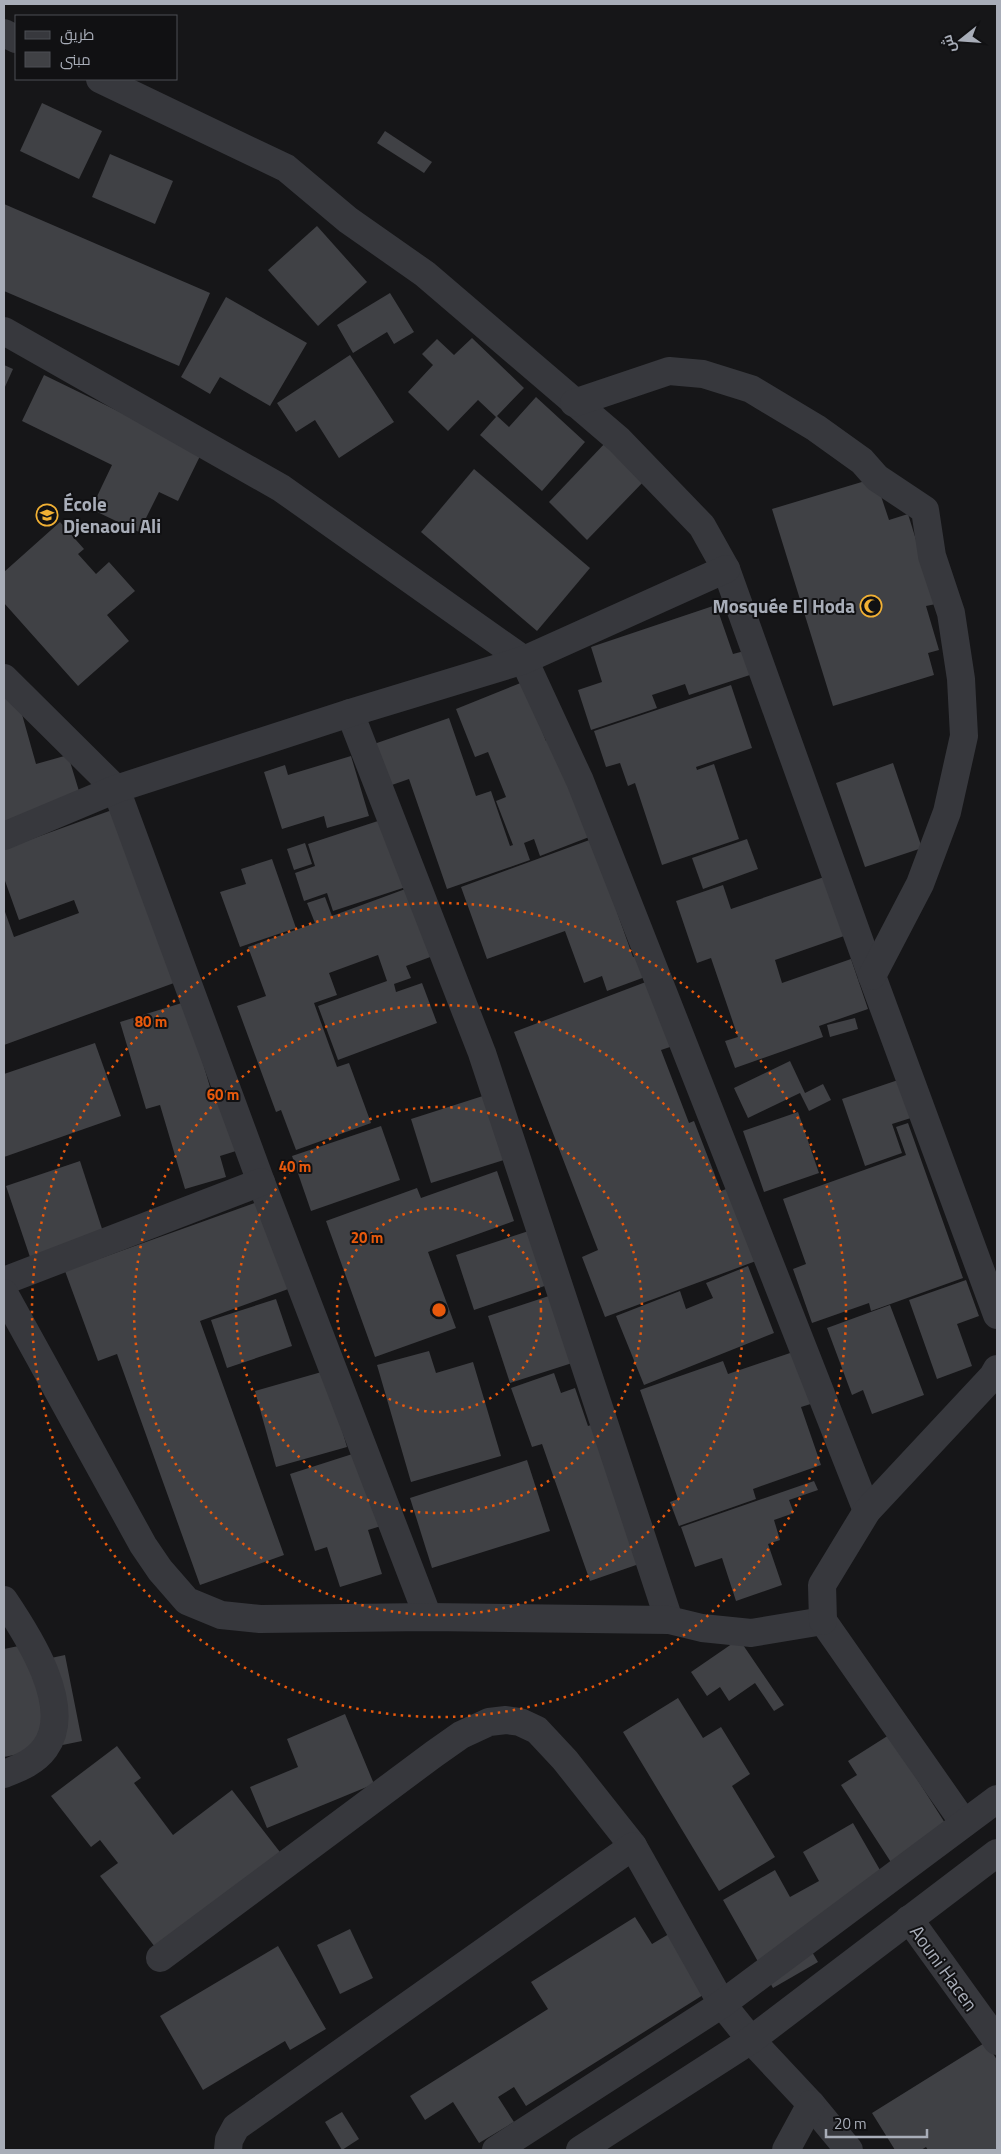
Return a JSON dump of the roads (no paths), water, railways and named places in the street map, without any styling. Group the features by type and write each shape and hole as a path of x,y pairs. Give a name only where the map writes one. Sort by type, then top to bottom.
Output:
{"street":[{"path":"102,80 286,168 348,220 425,274 619,440 702,526 726,569 872,976 997,1315"},
{"path":"4,331 281,488 524,660 580,781 867,1511"},
{"path":"574,403 669,371 703,374 751,389 816,428 862,461 878,478 925,510 932,556 951,613 961,679 964,736 947,812 920,884 872,976"},
{"path":"4,836 116,789 350,713 524,660 726,569"},
{"path":"4,678 116,789 261,1182 428,1617"},
{"path":"350,713 482,1053 669,1620"},
{"path":"4,1281 261,1182"},
{"path":"4,1293 143,1546 160,1570 187,1601 221,1615 260,1619 428,1617 669,1620 702,1628 750,1633 822,1622"},
{"path":"964,1823 822,1622 822,1585 867,1511 993,1376 997,1369"},
{"path":"4,1600 23,1628 50,1684 54,1713 54,1732 45,1748 27,1764 4,1774"},
{"path":"160,1958 461,1735 489,1722 506,1720 520,1722 537,1730 565,1760 633,1846 722,2004 751,2040 811,2104 849,2150"},
{"path":"496,2150 722,2004 997,1799"},
{"path":"228,2150 229,2140 236,2127 633,1846"},
{"path":"580,2150 751,2040 997,1853"},
{"name":"Aouni Hacen","path":"909,1919 997,2041"},
{"path":"786,2150 811,2104"}],"place":[{"name":"École Djenaoui Ali","path":"47,515"},
{"name":"Mosquée El Hoda","path":"871,606"}]}
